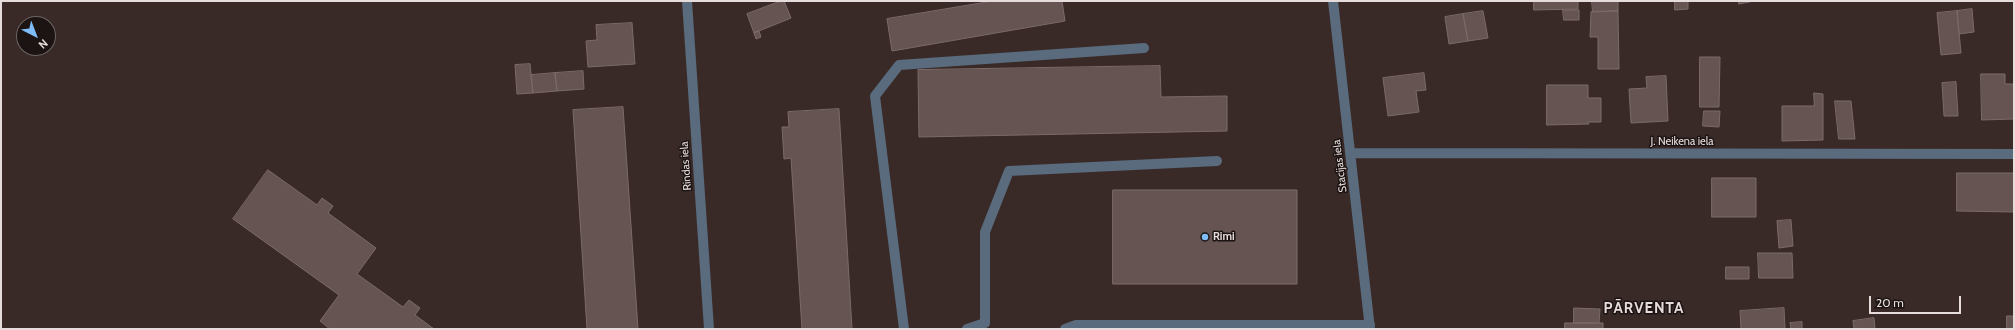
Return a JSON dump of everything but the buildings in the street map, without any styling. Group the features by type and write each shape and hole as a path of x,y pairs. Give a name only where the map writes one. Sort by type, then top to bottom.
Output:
{"street":[{"name":"Rindas iela","path":"687,1 709,329"},
{"name":"Stacijas iela","path":"1333,1 1370,327"},
{"path":"904,329 875,96 899,65 1144,48"},
{"name":"J. Neikena iela","path":"1350,153 2014,154"},
{"path":"967,329 985,323 985,232 1009,172 1217,161"},
{"path":"1065,329 1076,325 1370,327"}],"place":[{"name":"Rimi","path":"1205,237"}],"district":[{"name":"PĀRVENTA","path":"1644,309"}]}
